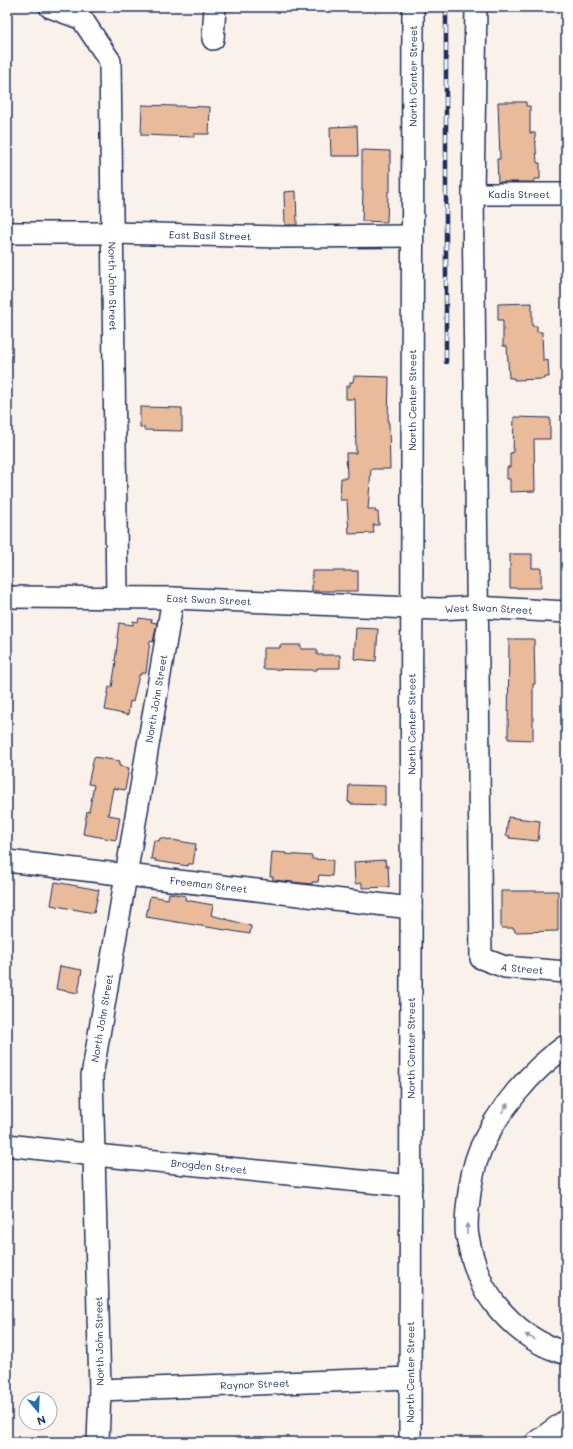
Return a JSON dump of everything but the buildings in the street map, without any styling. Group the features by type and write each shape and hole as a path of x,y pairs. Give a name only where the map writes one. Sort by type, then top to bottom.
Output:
{"highway":[{"path":"566,1046 555,1053 515,1094 497,1120 480,1150 471,1180 467,1233 483,1287 502,1313 523,1334 553,1349 566,1353"},
{"path":"537,1442 566,1421"}],"street":[{"path":"213,39 215,7"},
{"name":"North Center Street","path":"410,1442 413,7"},
{"path":"476,7 473,194 476,607"},
{"name":"North John Street","path":"60,9 82,19 110,61 117,597"},
{"name":"Kadis Street","path":"473,194 566,194"},
{"name":"East Basil Street","path":"7,233 112,233 283,237 412,236"},
{"name":"East Swan Street","path":"7,597 173,598 411,608"},
{"name":"North John Street","path":"98,1442 100,1390 92,1076 173,598"},
{"name":"West Swan Street","path":"411,608 440,609 476,607 566,612"},
{"name":"A Street","path":"476,607 481,958 505,967 566,972"},
{"name":"Freeman Street","path":"7,861 411,908"},
{"name":"Brogden Street","path":"7,1145 411,1186"},
{"name":"Raynor Street","path":"100,1390 410,1378"}],"railway":[{"path":"446,7 446,362"}]}
